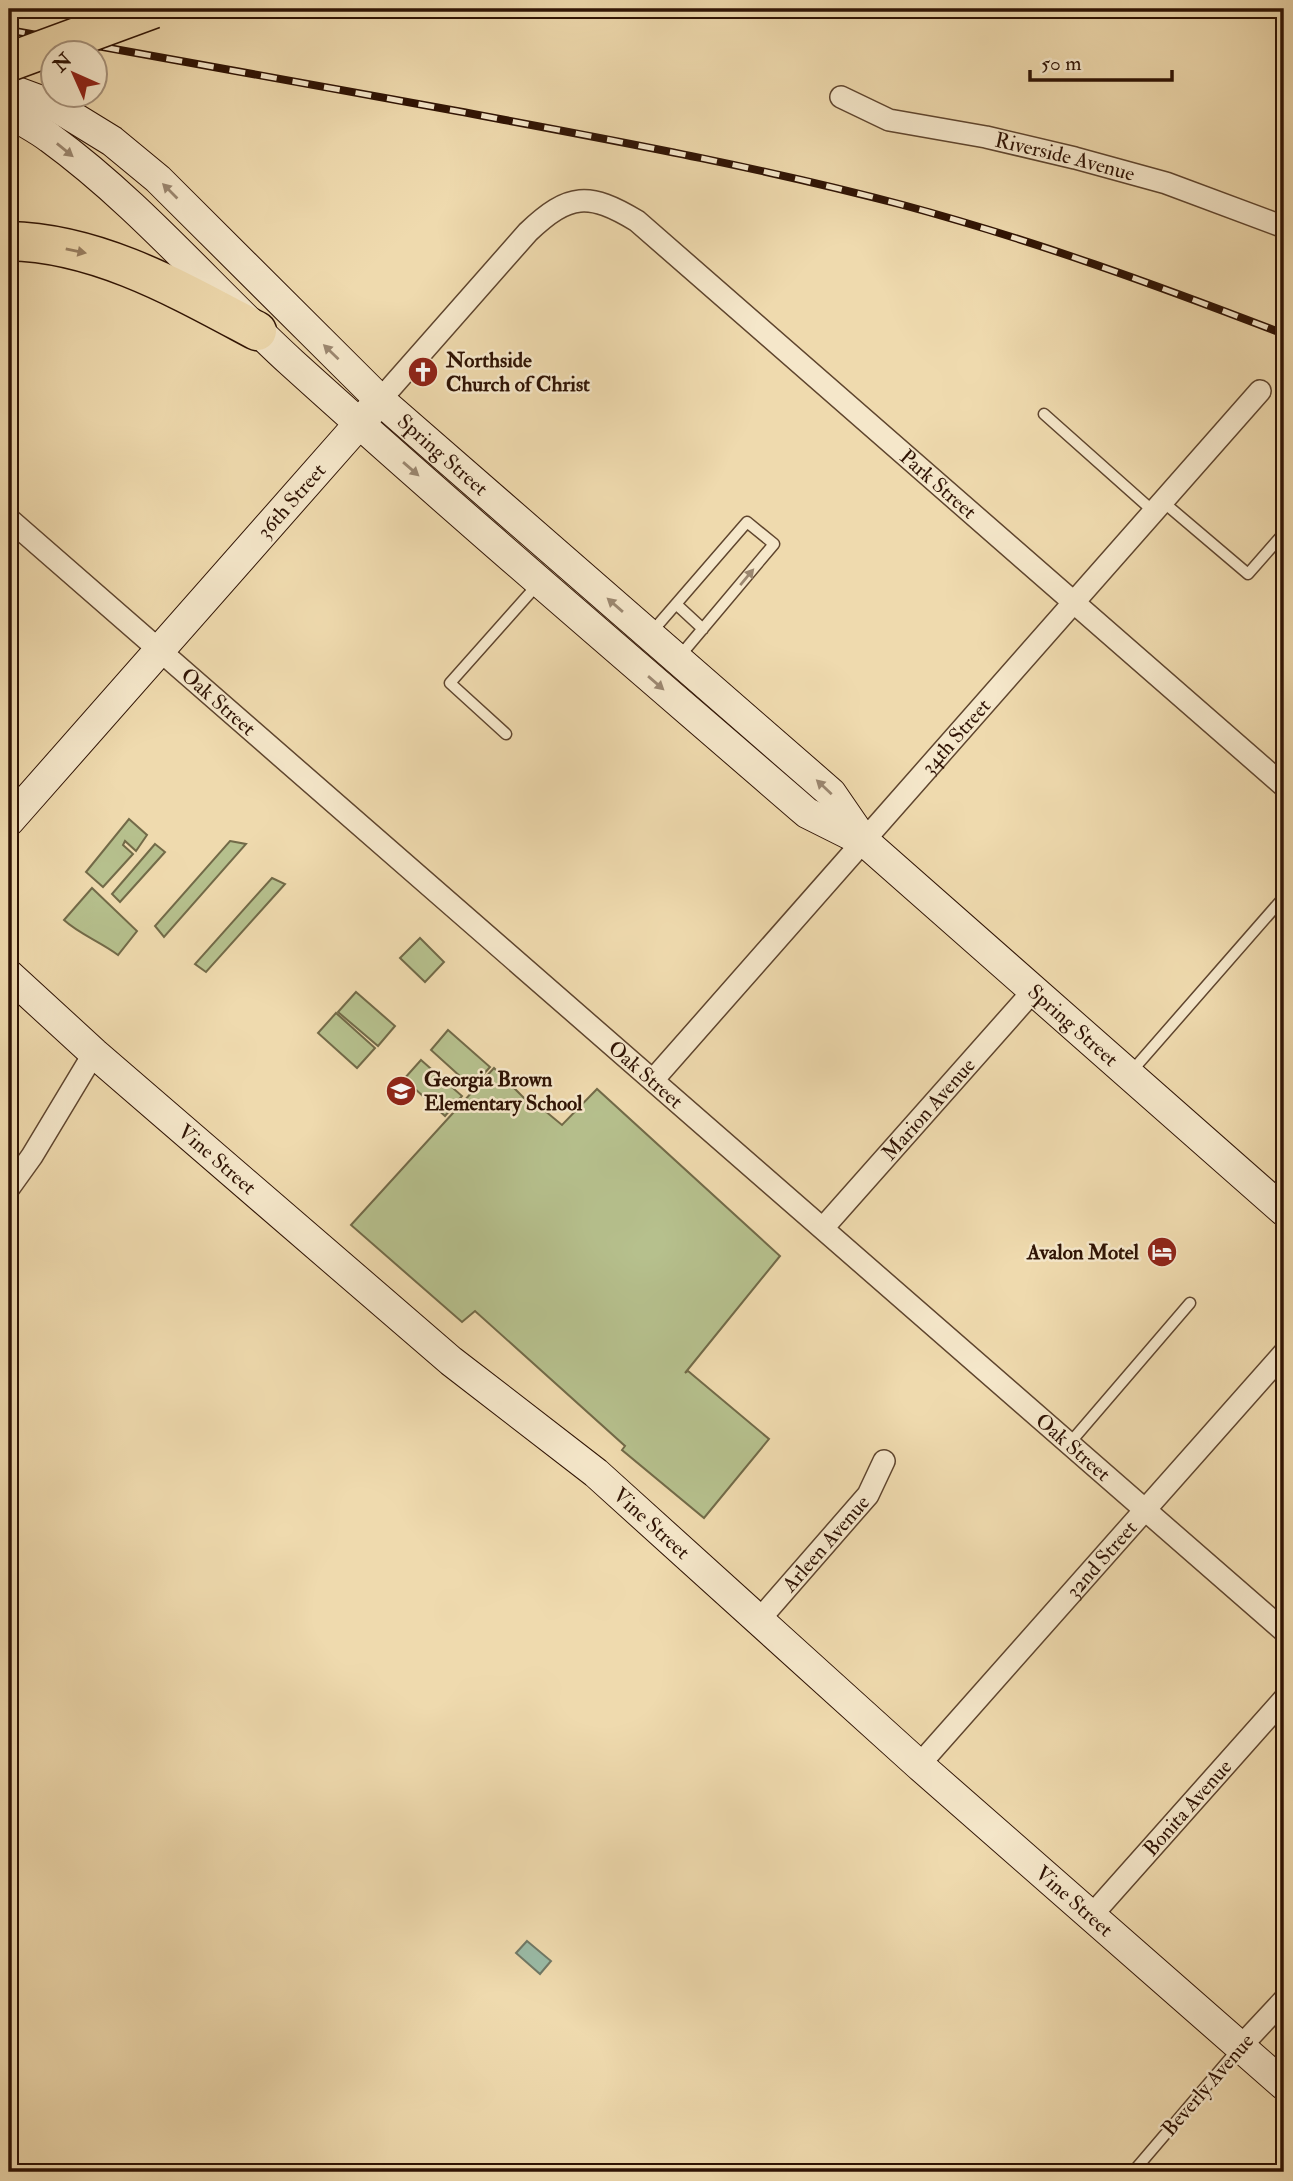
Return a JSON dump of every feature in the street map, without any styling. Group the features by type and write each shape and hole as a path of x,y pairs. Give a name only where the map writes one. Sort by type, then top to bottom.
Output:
{"highway":[{"path":"9,62 153,9"},
{"path":"9,241 27,241 86,253 133,269 257,331"}],"main road":[{"name":"Spring Street","path":"9,89 55,106 111,141 158,178 380,400 831,793 864,841 1284,1210"},
{"name":"Spring Street","path":"9,112 48,136 86,166 160,233 257,331 360,424 807,813 864,841"},
{"name":"36th Street","path":"9,821 380,400"},
{"name":"Vine Street","path":"9,975 94,1053 451,1361 596,1474 919,1765 1284,2085"}],"street":[{"name":"Riverside Avenue","path":"841,97 889,120 986,137 1166,183 1284,227"},
{"name":"36th Street","path":"380,400 528,232 546,215 566,204 585,200"},
{"name":"Park Street","path":"585,200 614,207 638,221 1284,786"},
{"name":"34th Street","path":"653,1080 1259,391"},
{"name":"Oak Street","path":"9,519 1284,1631"},
{"name":"Marion Avenue","path":"823,1228 1034,990"},
{"path":"9,1188 32,1156 94,1053"},
{"name":"32nd Street","path":"919,1765 1284,1353"},
{"name":"Arleen Avenue","path":"758,1620 868,1495 884,1461"},
{"name":"Bonita Avenue","path":"1091,1916 1284,1699"},
{"name":"Beverly Avenue","path":"1241,2046 1284,2000"}],"lane":[{"path":"1044,414 1248,574 1284,533"},
{"path":"649,635 747,522 774,544 677,659"},
{"path":"506,734 450,683 539,582"},
{"path":"676,604 703,629"},
{"path":"1129,1074 1284,897"},
{"path":"1069,1444 1190,1303"},
{"name":"Beverly Avenue","path":"1133,2172 1241,2046"}],"shaded area":[{"path":"129,819 147,835 136,851 125,841 123,845 133,854 103,887 86,872"},
{"path":"230,841 246,844 164,937 155,926"},
{"path":"155,844 165,852 120,902 112,894"},
{"path":"272,878 285,884 206,972 195,964"},
{"path":"92,888 137,931 118,955 64,920"},
{"path":"420,938 444,962 425,982 400,958"},
{"path":"356,992 395,1026 378,1046 338,1012"},
{"path":"336,1013 375,1048 357,1068 318,1033"},
{"path":"448,1030 490,1067 472,1087 431,1050"},
{"path":"421,1060 462,1096 445,1116 404,1079"},
{"path":"494,1068 527,1101 533,1101 562,1125 597,1089 780,1256 685,1373 688,1371 769,1439 704,1518 622,1450 625,1446 475,1311 462,1322 351,1225"},
{"path":"527,1941 551,1961 540,1974 516,1953"}],"railway":[{"path":"9,30 569,132 848,191 1048,249 1284,334"}],"place":[{"name":"Northside Church of Christ","path":"423,372"},
{"name":"Georgia Brown Elementary School","path":"401,1091"},
{"name":"Avalon Motel","path":"1162,1252"}]}
